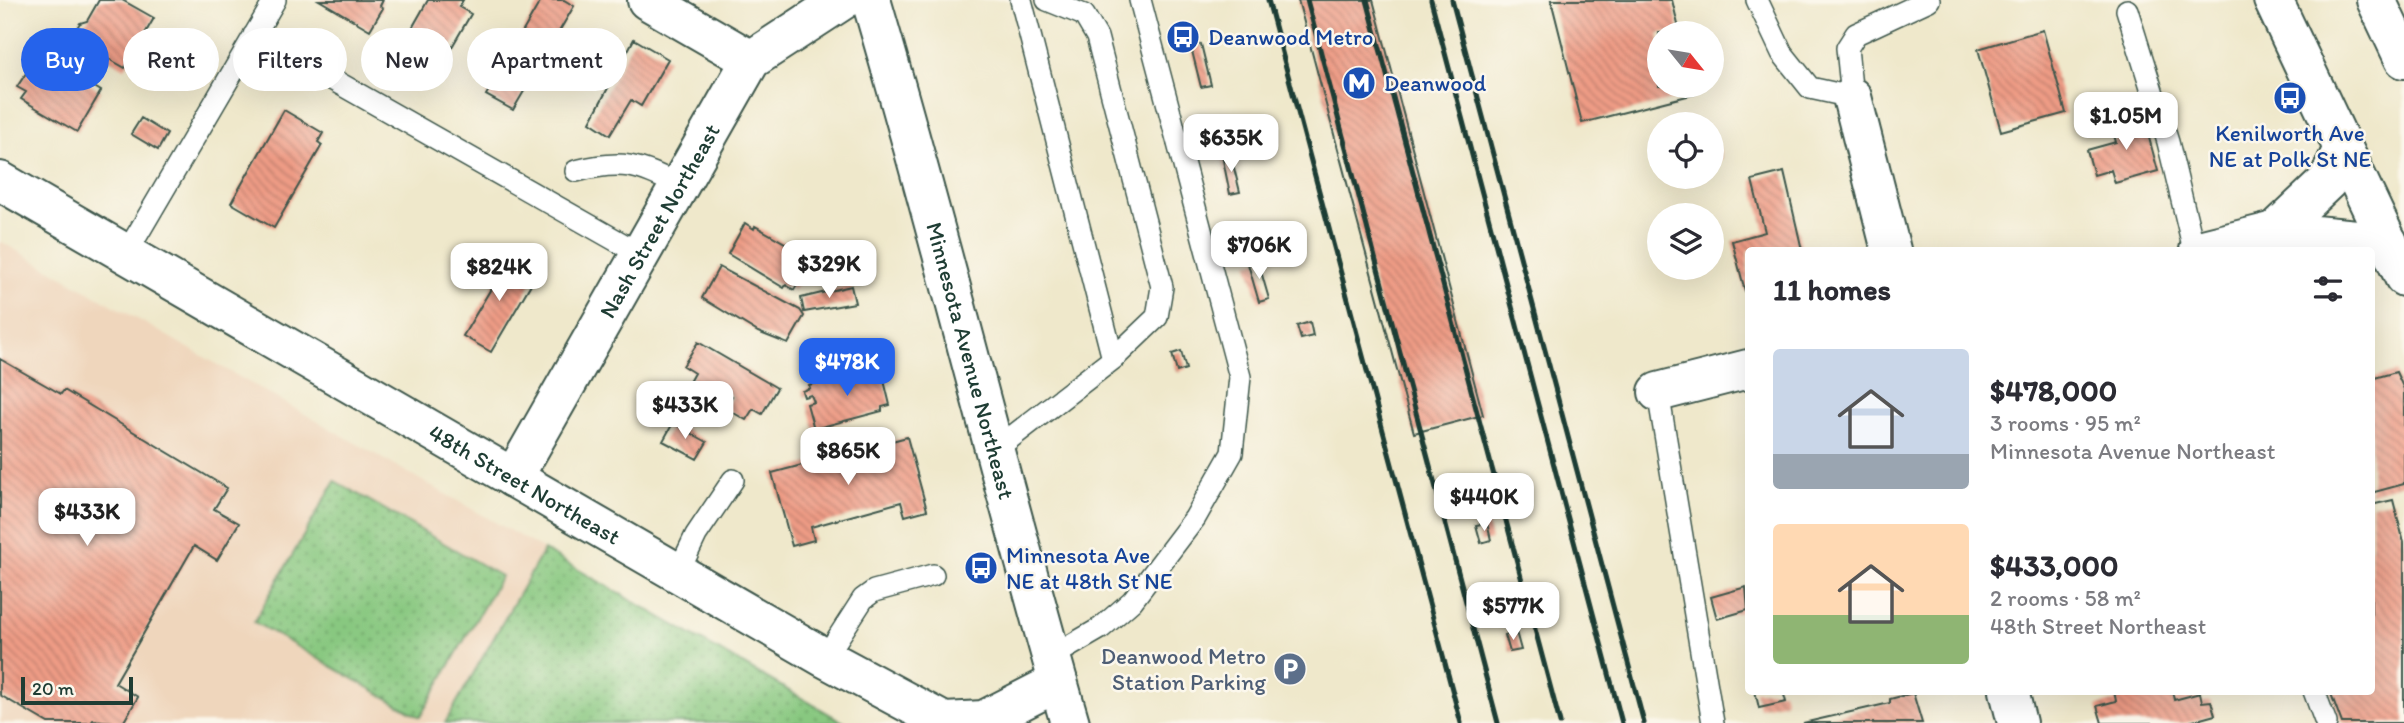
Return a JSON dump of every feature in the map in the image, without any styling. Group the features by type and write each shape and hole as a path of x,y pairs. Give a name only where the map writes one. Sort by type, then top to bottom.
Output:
{"main road":[{"path":"647,0 751,60"},
{"name":"Nash Street Northeast","path":"513,478 751,60 843,0"},
{"name":"Minnesota Avenue Northeast","path":"871,0 996,449 1035,608 1070,723"},
{"path":"2273,0 2404,277"},
{"path":"2376,0 2404,59"},
{"path":"1852,97 1890,247"},
{"path":"2275,231 2328,181 2343,148"},
{"name":"48th Street Northeast","path":"0,181 825,658 944,722 984,720 1054,670"},
{"path":"2211,247 2275,231 2388,242"},
{"path":"1658,392 1745,370"},
{"path":"2010,695 2017,723"}],"lane":[{"path":"259,28 275,0"},
{"path":"1021,0 1113,359"},
{"path":"996,449 1113,359 1157,317 1162,287 1097,37 1084,15 1047,0"},
{"path":"1054,670 1132,601 1195,518 1231,453 1240,377 1140,0"},
{"path":"1757,0 1782,53 1810,88 1852,97 1847,48 1856,34 1894,7 1929,0"},
{"path":"2126,10 2168,142 2193,247"},
{"path":"127,254 233,72"},
{"path":"347,89 640,254"},
{"path":"576,171 598,165 635,164 679,185"},
{"path":"1658,392 1713,723"},
{"path":"678,573 696,535 733,480"},
{"path":"825,658 863,599 874,591 933,575"},
{"path":"2316,695 2326,723"}],"shaded area":[{"path":"0,241 544,550 445,723 0,723"}],"green space":[{"path":"335,481 501,576 420,717 254,622"},
{"path":"544,550 845,723 445,723"}],"building":[{"path":"99,0 122,0 154,18 148,28 123,28 123,67 109,59 109,28 77,28 80,23 87,21"},
{"path":"319,0 383,0 380,6 383,8 371,28 367,28"},
{"path":"428,0 463,0 459,7 471,14 453,45 453,28 412,28"},
{"path":"541,0 564,0 574,6 561,28 525,28"},
{"path":"1298,0 1373,0 1483,415 1414,433"},
{"path":"1551,0 1672,0 1677,21 1647,21 1647,98 1679,98 1582,123"},
{"path":"2043,30 2066,113 2001,131 1978,49"},
{"path":"634,39 668,59 641,106 631,100 610,135 590,122 606,91 627,91 627,52"},
{"path":"1201,44 1211,85 1201,87 1191,47"},
{"path":"101,91 77,132 21,99 26,92"},
{"path":"488,91 524,91 513,110 486,95"},
{"path":"284,110 323,133 318,142 322,145 274,228 231,203"},
{"path":"2143,116 2158,171 2115,183 2111,170 2094,175 2087,150 2116,142 2111,125"},
{"path":"141,118 167,134 158,150 131,134"},
{"path":"1230,152 1240,192 1230,194 1222,155"},
{"path":"1784,172 1801,247 1745,247 1745,291 1732,241 1765,232 1752,180"},
{"path":"745,223 804,254 802,258 810,263 794,290 786,285 784,288 728,254"},
{"path":"505,245 514,250 508,261 535,277 491,352 463,336 502,270 494,265"},
{"path":"1258,261 1269,299 1259,302 1248,264"},
{"path":"719,267 800,310 804,316 788,344 758,332 702,298"},
{"path":"851,286 855,303 804,312 801,298"},
{"path":"1310,322 1313,336 1301,339 1297,326"},
{"path":"698,342 777,388 762,414 753,409 746,420 725,408 732,396 715,386 705,403 684,391 694,373 683,366"},
{"path":"1181,351 1186,369 1177,372 1172,354"},
{"path":"0,359 61,394 64,390 227,488 214,509 239,523 217,560 194,546 115,683 138,697 123,723 93,720 91,723 48,723 0,695"},
{"path":"871,368 881,368 890,405 882,407 882,411 814,429 807,404 814,402 811,395 804,397 802,391 810,388 809,385"},
{"path":"2396,372 2404,389 2404,484 2375,492 2375,378"},
{"path":"673,423 707,442 697,459 663,441"},
{"path":"907,437 927,510 905,516 901,502 811,527 814,540 792,546 772,473"},
{"path":"2393,500 2404,543 2404,723 2342,723 2332,695 2375,695 2375,504"},
{"path":"1487,523 1491,540 1481,543 1476,525"},
{"path":"1745,587 1745,611 1717,619 1711,597"},
{"path":"1516,632 1521,650 1510,652 1505,635"},
{"path":"1756,695 1784,695 1786,702 1759,708"},
{"path":"1914,695 1922,723 1803,723 1890,703 1890,699"},
{"path":"2115,695 2173,695 2174,700 2200,695 2202,702 2211,701 2215,715 2186,723 2102,723 2097,706 2116,701"}],"railway":[{"path":"1268,0 1461,723"},
{"path":"1307,0 1498,723"},
{"path":"1367,0 1560,723"},
{"path":"1431,0 1622,723"},
{"path":"1452,0 1644,723"}],"place":[{"name":"Deanwood Metro","path":"1183,37"},
{"name":"Deanwood","path":"1359,83"},
{"name":"Kenilworth Ave NE at Polk St NE","path":"2290,98"},
{"name":"Minnesota Ave NE at 48th St NE","path":"981,568"},
{"name":"Deanwood Metro Station Parking","path":"1290,669"}]}
